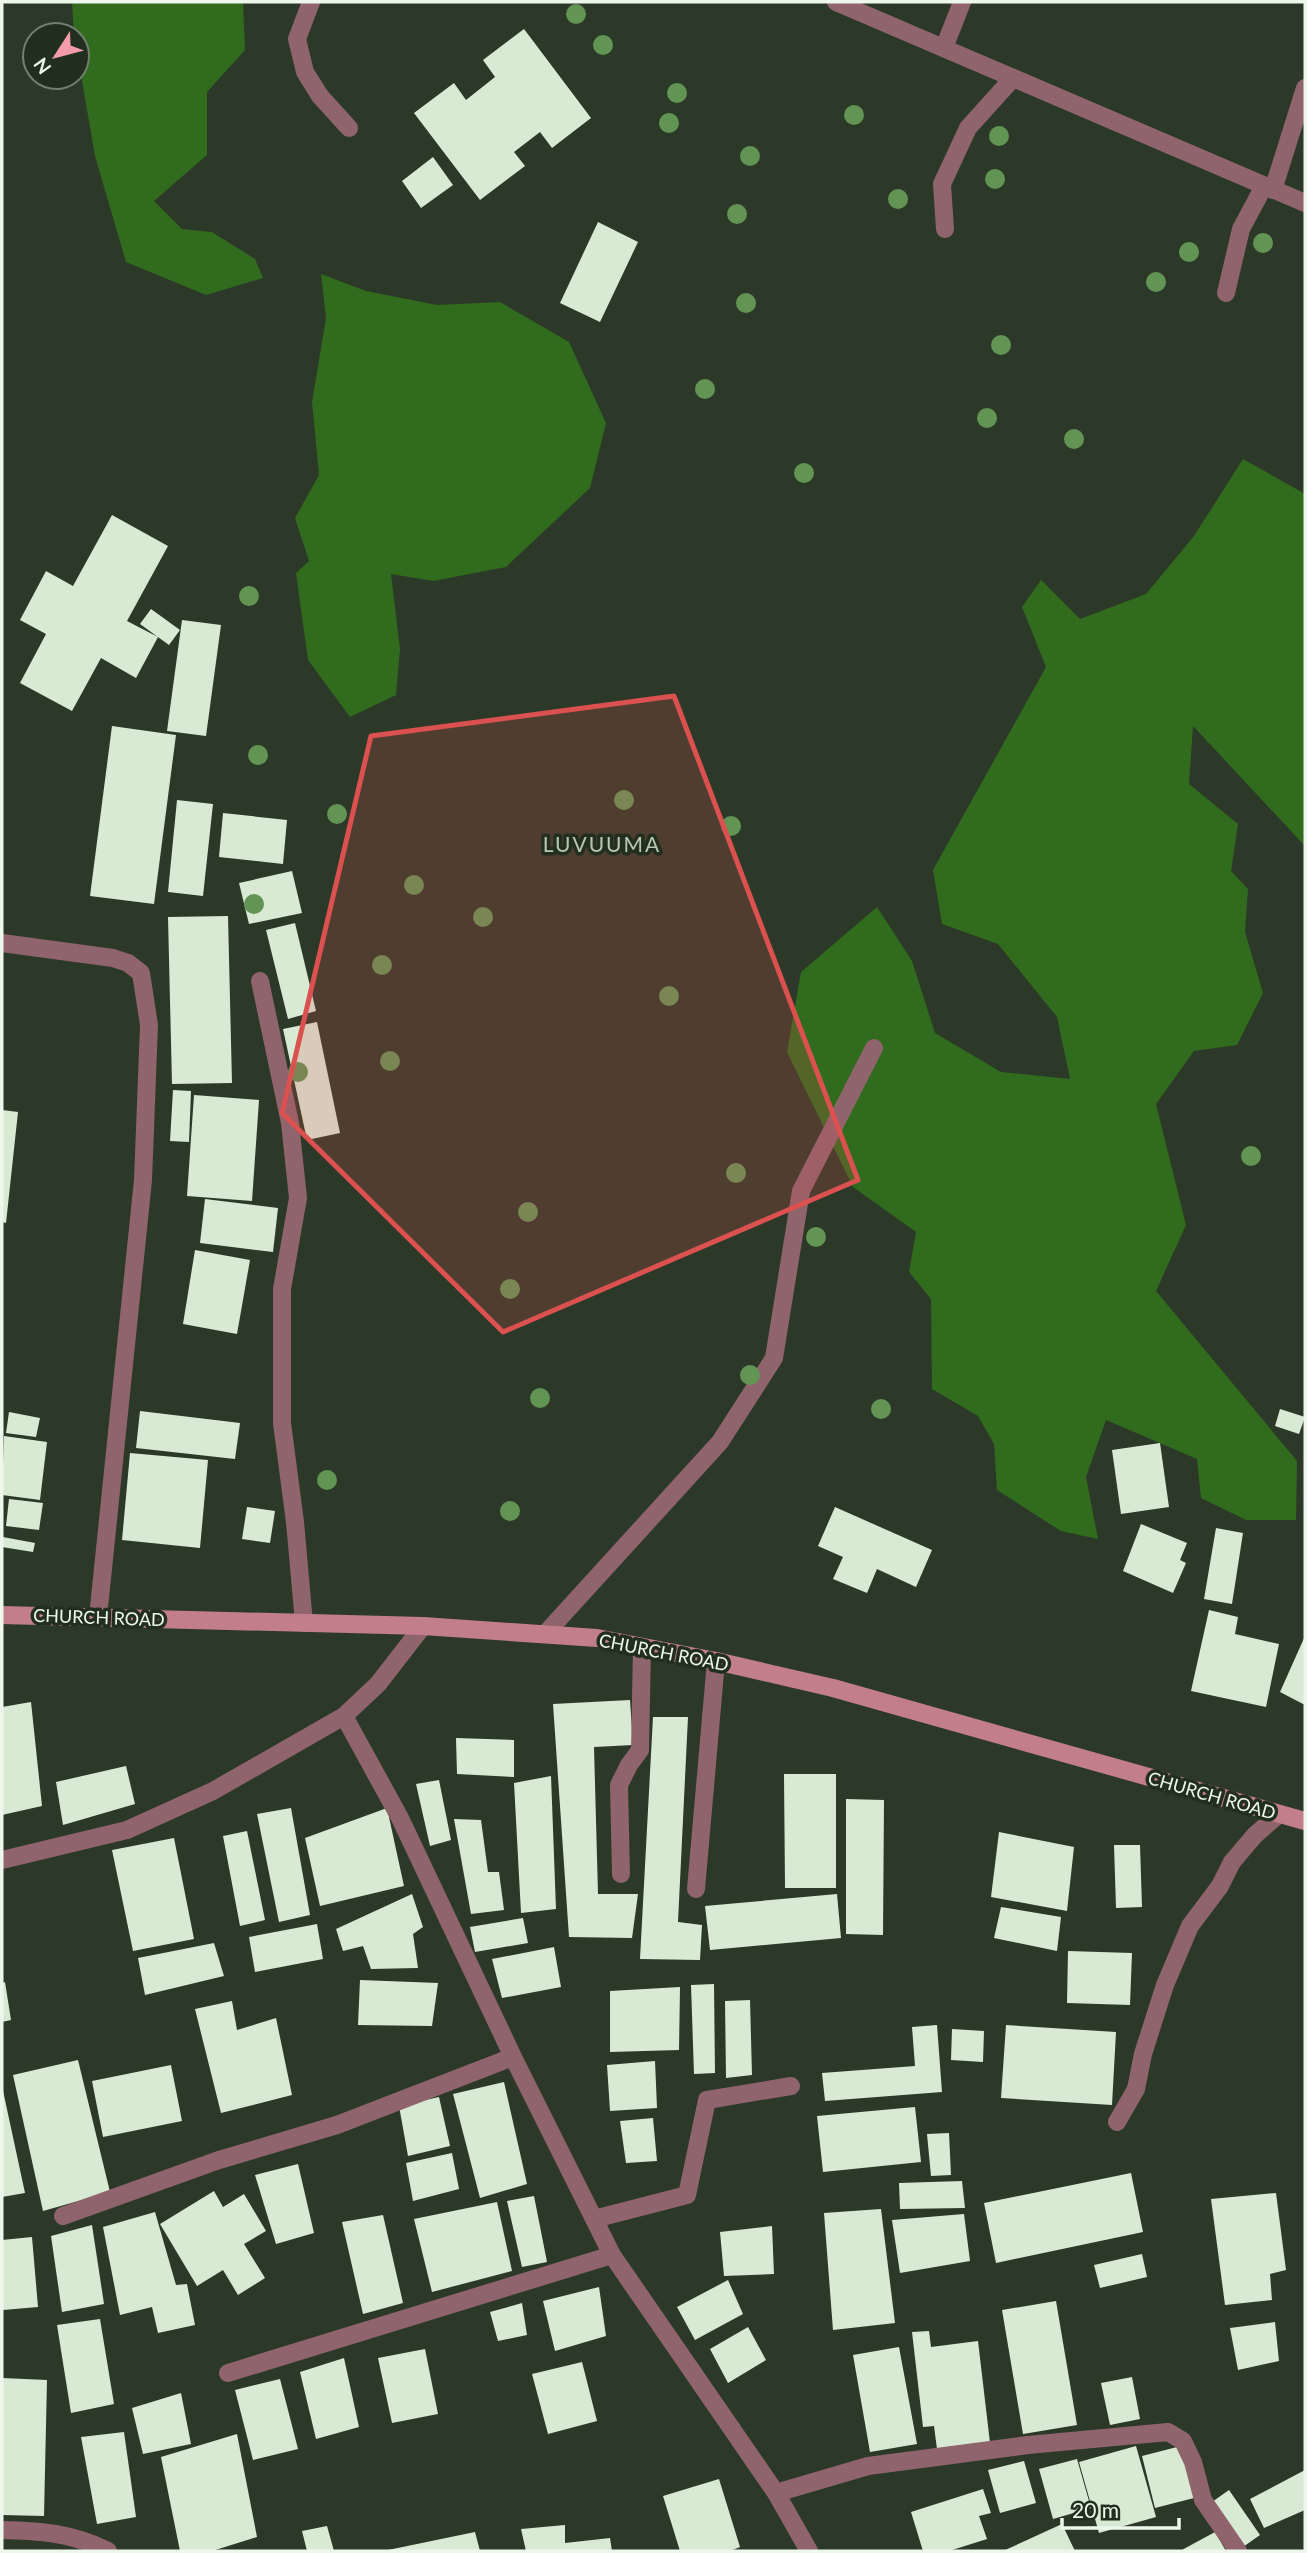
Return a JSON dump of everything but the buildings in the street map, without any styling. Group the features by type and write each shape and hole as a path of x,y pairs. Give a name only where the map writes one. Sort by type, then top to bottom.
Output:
{"street":[{"path":"312,2 298,39 304,72 320,96 349,128"},
{"path":"836,2 1305,203"},
{"path":"944,48 962,2"},
{"path":"945,229 942,184 968,128 1013,78"},
{"path":"1226,293 1241,229 1268,188 1305,88"},
{"path":"2,943 113,958 128,963 141,973 149,1025 143,1180 98,1617"},
{"path":"260,981 290,1123 298,1198 282,1289 282,1423 304,1623"},
{"path":"546,1633 720,1442 774,1358 801,1191 874,1048"},
{"name":"CHURCH ROAD","path":"2,1615 423,1626 597,1638 716,1661 833,1688 1305,1821"},
{"path":"2,1860 127,1830 214,1791 344,1716 378,1684 423,1626"},
{"path":"621,1874 619,1785 640,1750 642,1647"},
{"path":"696,1889 716,1661"},
{"path":"344,1716 400,1818 513,2057 612,2255 776,2493 809,2551"},
{"path":"1117,2122 1136,2089 1157,2008 1189,1926 1220,1886 1232,1862 1255,1835 1279,1814"},
{"path":"64,2216 219,2160 337,2125 513,2057"},
{"path":"594,2219 687,2195 707,2100 791,2087"},
{"path":"228,2373 612,2255"},
{"path":"776,2493 868,2466 1028,2445 1168,2432 1183,2441 1203,2500 1238,2551"},
{"path":"2,2530 66,2534 108,2551"}],"highlighted area":[{"path":"674,696 858,1180 503,1332 282,1113 371,736"}],"green space":[{"path":"72,2 243,2 245,50 207,92 207,155 154,201 182,229 212,232 255,259 263,278 206,295 126,262 95,156 84,91 91,91 91,21 73,21"},
{"path":"321,274 366,291 437,305 500,302 569,342 606,423 590,488 506,567 433,581 391,574 400,649 396,695 350,717 308,660 296,573 309,561 295,518 319,475 312,402 326,318"},
{"path":"1243,459 1305,494 1305,846 1193,726 1189,784 1238,824 1231,871 1248,889 1245,932 1263,993 1237,1045 1194,1051 1156,1104 1186,1225 1156,1291 1297,1461 1296,1520 1246,1520 1201,1498 1197,1459 1106,1420 1086,1477 1098,1539 1061,1531 997,1490 994,1444 978,1416 932,1389 931,1299 909,1272 916,1232 853,1187 787,1052 801,972 877,907 912,961 935,1033 1001,1072 1070,1079 1057,1017 998,944 942,924 933,870 1046,667 1022,607 1041,580 1080,619 1146,594 1194,536"}],"district":[{"name":"LUVUUMA","path":"602,843"}]}
